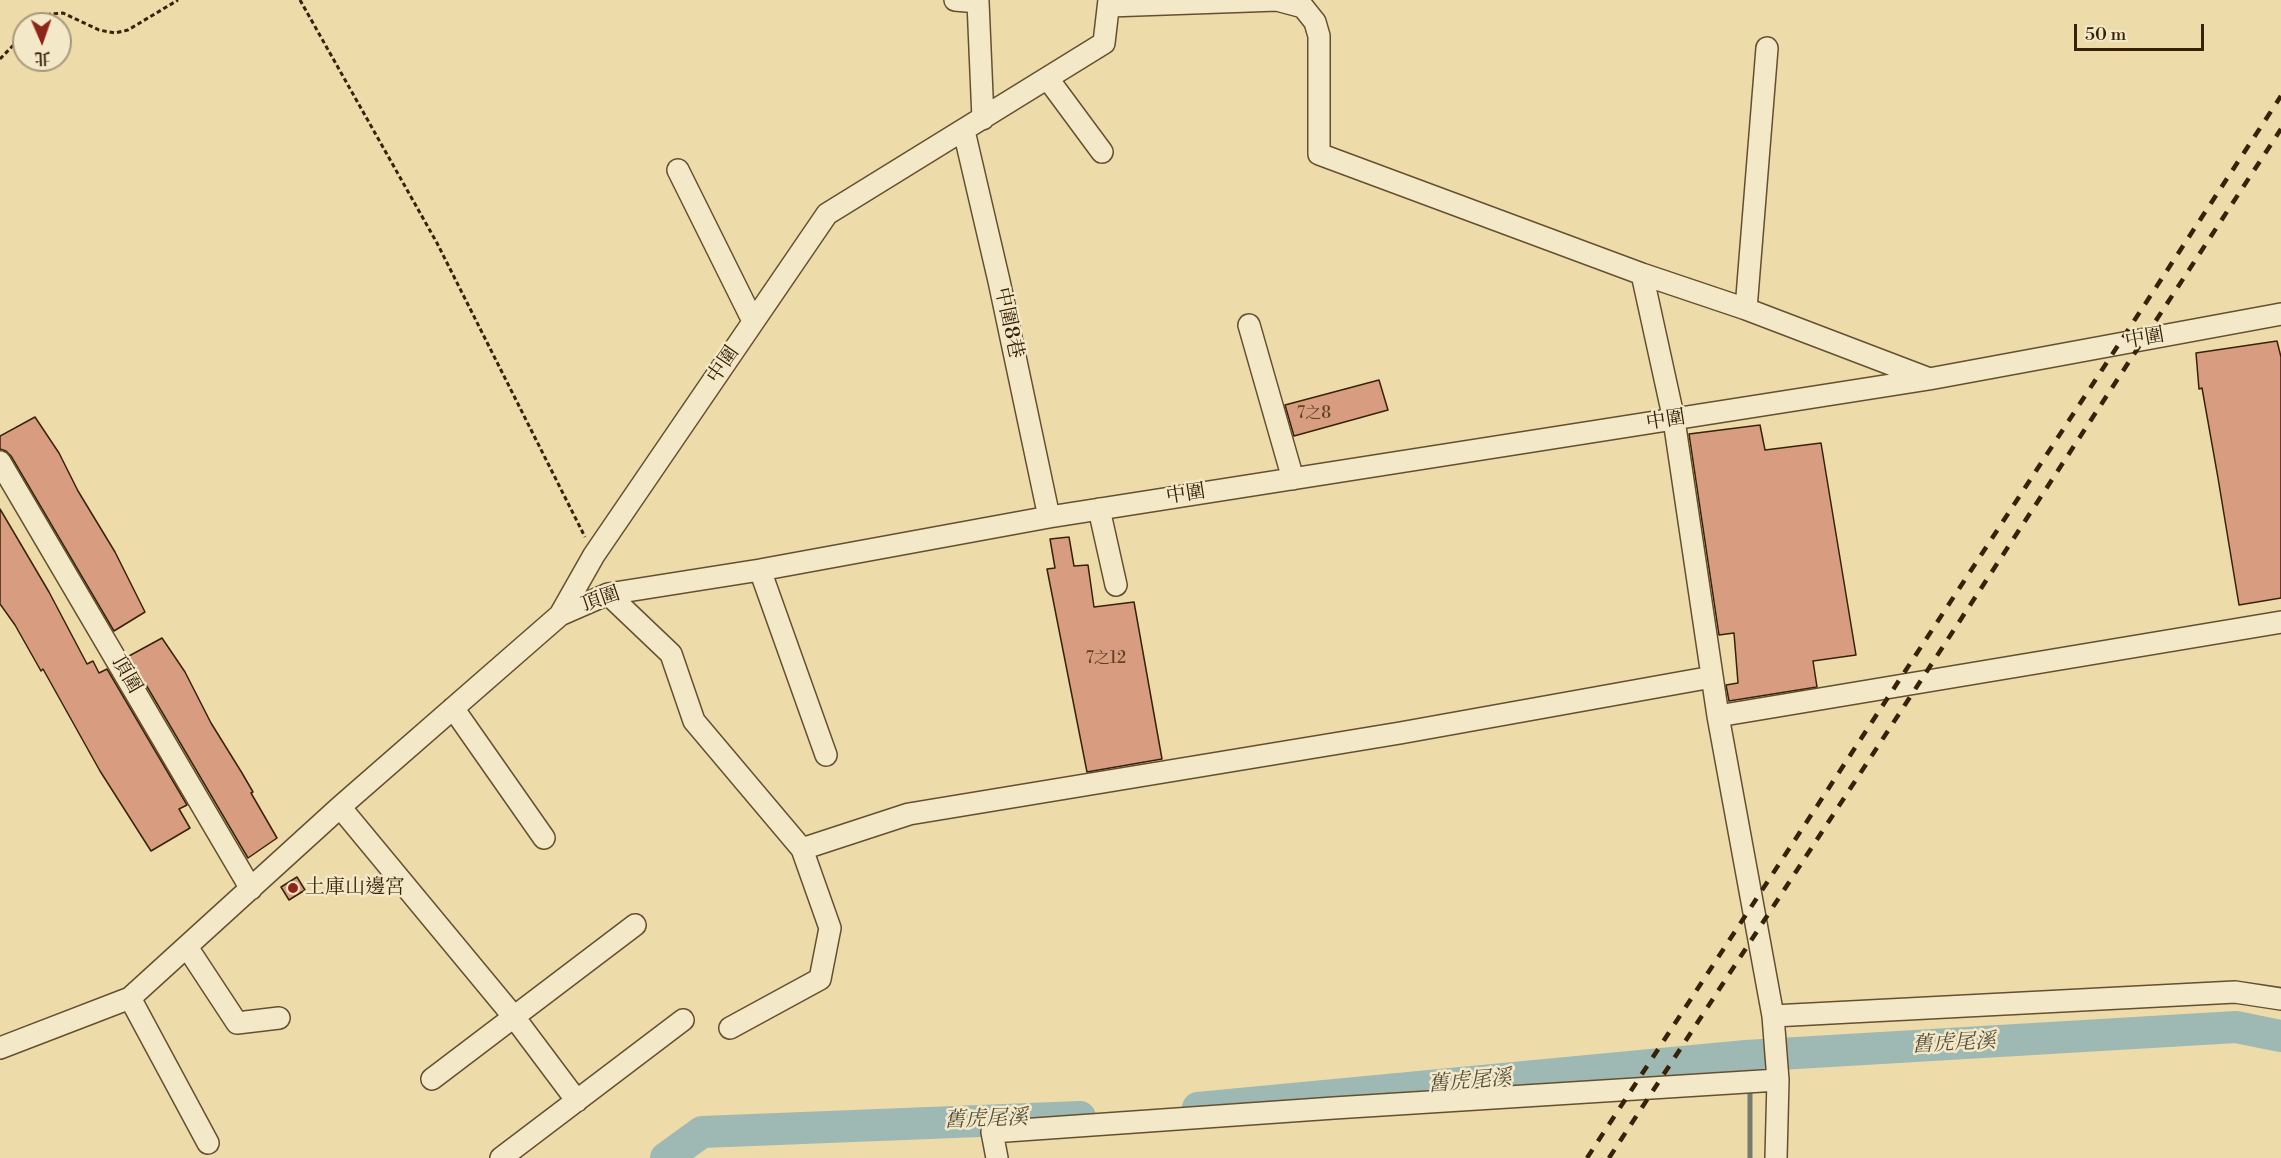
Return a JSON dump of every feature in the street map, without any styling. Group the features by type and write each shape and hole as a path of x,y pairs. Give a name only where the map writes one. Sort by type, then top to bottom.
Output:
{"street":[{"path":"955,0 978,2 983,119"},
{"path":"1109,3 1277,0 1303,7 1315,22 1318,36 1319,154 1642,274 1746,309 1929,379"},
{"name":"中圍","path":"560,615 594,555 827,214 1104,43 1109,3"},
{"path":"1746,309 1767,48"},
{"path":"1048,79 1102,152"},
{"name":"中圍8巷","path":"964,131 999,281 1049,516"},
{"path":"678,170 753,321"},
{"path":"1642,274 1674,420 1718,716 1773,1016 1777,1074 1776,1158"},
{"name":"中圍","path":"1049,516 1929,379 2281,314"},
{"path":"1249,324 1293,479"},
{"name":"頂圍","path":"0,462 251,889"},
{"path":"1100,509 1116,585"},
{"name":"頂圍","path":"0,1048 130,998 340,807 560,615 608,594 760,570 1049,516"},
{"path":"760,570 826,755"},
{"path":"608,594 671,654 694,721 802,849 830,928 820,979 730,1028"},
{"path":"1718,716 2281,622"},
{"path":"802,849 909,814 1400,733 1712,677"},
{"path":"453,708 544,838"},
{"path":"340,807 514,1017 577,1101"},
{"path":"432,1079 635,925"},
{"path":"188,947 237,1023 279,1018"},
{"path":"1773,1016 2235,992 2281,999"},
{"path":"130,998 208,1143"},
{"path":"501,1158 682,1020"},
{"path":"997,1158 992,1132 1777,1074"}],"path":[{"path":"72,17 99,30 115,33 128,30 178,0"},
{"path":"300,0 437,243 594,555"},
{"path":"0,59 12,46"}],"building":[{"path":"2277,341 2281,357 2281,598 2239,605 2202,388 2199,389 2196,353"},
{"path":"1379,380 1388,410 1294,436 1285,405"},
{"path":"35,417 59,453 78,491 115,552 145,612 114,631 11,456 0,449 0,436"},
{"path":"1760,425 1765,450 1821,443 1856,655 1813,661 1817,687 1729,701 1726,685 1738,683 1734,633 1719,635 1689,434"},
{"path":"0,509 49,592 87,664 93,661 99,673 107,669 187,805 179,809 190,828 151,851 100,771 43,669 41,671 15,625 0,604"},
{"path":"1069,537 1074,566 1088,565 1094,607 1134,602 1162,759 1087,772 1047,569 1055,568 1050,539"},
{"path":"162,638 185,672 211,723 253,792 251,793 277,838 248,858 129,656"},
{"name":"土庫山邊宮","path":"297,877 305,890 289,900 281,887"}],"waterway":[{"name":"舊虎尾溪","path":"1198,1108 1746,1056 2236,1027 2281,1036"},
{"path":"1746,1056 1747,1067"},
{"path":"1750,1092 1750,1158"},
{"name":"舊虎尾溪","path":"666,1158 702,1132 1080,1117"}],"railway":[{"path":"1587,1158 2281,96"},
{"path":"1609,1158 2281,129"}],"place":[{"name":"土庫山邊宮","path":"293,888"}]}
